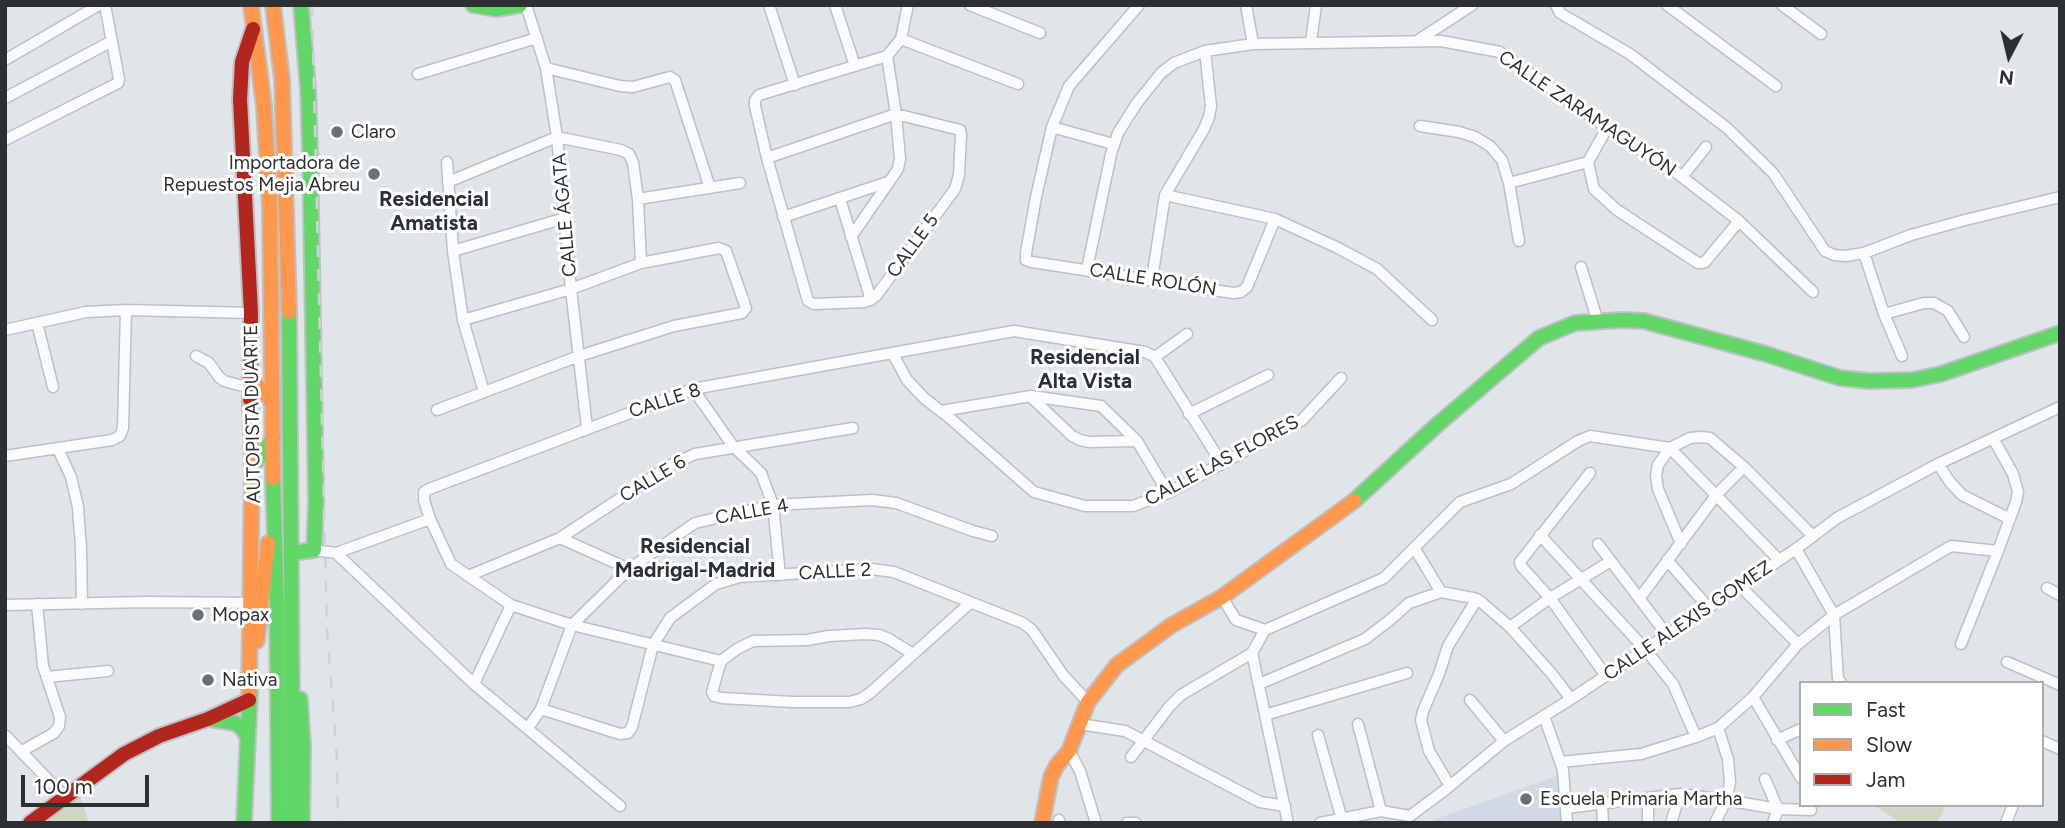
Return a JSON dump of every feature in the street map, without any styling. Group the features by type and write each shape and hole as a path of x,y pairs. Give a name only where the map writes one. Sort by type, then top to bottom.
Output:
{"main road":[{"name":"AUTOPISTA DUARTE","path":"251,5 264,106 270,207 277,609 285,787 293,823"},
{"name":"AUTOPISTA DUARTE","path":"273,5 282,79 289,271 291,583"},
{"path":"278,34 279,5"},
{"path":"291,553 314,550 316,501 309,89 301,5"},
{"path":"472,5 496,9 520,5"},
{"path":"244,823 249,716 252,467 251,313 240,99 242,62 253,27"},
{"path":"1042,823 1051,776 1069,751 1088,702 1117,665 1172,625 1222,597 1345,509 1437,425 1539,338 1575,323 1644,321 1766,354 1840,378 1869,381 1912,380 1941,374 2060,333"},
{"path":"250,383 273,402"},
{"path":"252,467 273,439"},
{"path":"249,701 273,499"},
{"path":"285,787 291,583"},
{"path":"291,583 303,747 302,823"},
{"path":"270,823 277,609"},
{"path":"30,823 143,743 249,701"},
{"path":"208,719 249,716"},
{"path":"249,716 250,823"},
{"path":"208,719 235,723 248,737"},
{"name":"AUTOPISTA DUARTE","path":"279,823 285,787"}],"street":[{"path":"5,61 99,5"},
{"path":"5,140 118,83 105,5"},
{"name":"CALLE ÁGATA","path":"526,5 547,68 557,137 587,428"},
{"path":"769,5 795,85"},
{"path":"835,5 855,66"},
{"path":"840,199 871,300 810,303 767,158 755,100 760,95 887,56 901,39 908,5"},
{"path":"971,5 1040,33"},
{"path":"1113,144 1052,127 1069,86 1139,5"},
{"path":"1246,5 1253,44"},
{"path":"1311,41 1316,5"},
{"path":"1417,41 1472,5"},
{"path":"1556,5 1560,13 1630,54 1727,128 1773,173 1825,250 1835,255 1864,253 1910,235 2060,197"},
{"path":"1667,5 1776,86"},
{"path":"1782,5 1821,34"},
{"path":"418,74 537,38"},
{"path":"901,39 1018,84"},
{"path":"5,98 112,41"},
{"name":"CALLE ZARAMAGUYÓN","path":"1087,270 1113,144 1137,103 1161,73 1174,63 1205,51 1253,44 1441,41 1500,52 1682,177 1738,221 1813,292"},
{"path":"1153,279 1165,195 1209,117 1211,106 1205,51"},
{"path":"851,237 898,169 900,159 887,56"},
{"path":"547,68 620,86 633,87 670,77 675,80 710,188"},
{"path":"767,158 896,114"},
{"name":"CALLE 5","path":"871,300 955,188 959,175 960,130 896,114"},
{"path":"1420,126 1459,131 1490,146 1502,160 1509,183 1519,241"},
{"name":"CALLE ROLÓN","path":"1052,127 1036,197 1026,260 1233,293 1241,292 1247,287 1275,219"},
{"path":"1607,128 1588,162 1594,189 1617,210 1698,263 1705,262 1738,221"},
{"path":"448,182 557,137 621,150 629,154 633,163 638,199 641,263"},
{"path":"1682,177 1706,147"},
{"path":"447,162 453,251 463,320 484,392"},
{"path":"1509,183 1588,162"},
{"path":"783,217 888,181"},
{"path":"638,199 740,183"},
{"path":"1165,195 1275,219 1366,261 1433,320"},
{"path":"453,251 565,218"},
{"path":"436,410 579,356 674,326 742,313 746,308 723,249 641,263 571,289 463,320"},
{"path":"1864,253 1884,314 1902,356"},
{"path":"1581,267 1598,322"},
{"path":"1884,314 1924,303 1934,303 1948,311 1964,337"},
{"path":"5,456 112,440 120,436 123,428 126,310"},
{"path":"5,330 86,312 126,310 251,313"},
{"path":"37,323 53,387"},
{"name":"CALLE 8","path":"721,661 572,625 511,605 451,564 430,519 424,492 693,390 1014,331 1145,352 1155,357"},
{"path":"1187,334 1155,357 1222,464"},
{"name":"CALLE LAS FLORES","path":"893,354 907,380 924,398 1034,492 1085,506 1133,506 1168,493 1302,420 1341,378"},
{"path":"195,356 209,363 224,381 250,383"},
{"path":"1189,414 1268,375"},
{"path":"693,390 733,446 761,473 773,505 780,575"},
{"path":"941,411 1031,396 1101,406 1137,441 1168,493"},
{"path":"1031,396 1072,436 1080,440 1137,441"},
{"name":"CALLE ALEXIS GOMEZ","path":"1320,823 1381,811 1410,819 1504,741 1796,550 1837,518 1938,464 2060,407"},
{"name":"CALLE 6","path":"468,576 560,538 671,465 695,454 853,428"},
{"path":"1130,757 1181,695 1252,653 1265,630 1379,581 1415,549 1460,502 1511,484 1590,436 1670,448 1779,560"},
{"path":"1681,544 1658,489 1656,476 1658,465 1670,448 1690,438 1710,438 1744,467 1813,536"},
{"path":"1961,644 2018,492 2014,474 1993,438"},
{"path":"58,449 71,477 78,508 82,604"},
{"path":"1938,464 1962,495 2010,519"},
{"path":"1639,599 1717,494 1744,467"},
{"path":"1590,473 1520,562 1550,598 1606,676"},
{"name":"CALLE 4","path":"528,729 541,709 572,625 629,569 695,523 773,505 872,500 896,503 992,536"},
{"path":"314,550 337,553 430,519"},
{"path":"1540,536 1645,649 1673,684 1696,737"},
{"path":"560,538 629,569"},
{"path":"1598,544 1667,635"},
{"path":"1560,762 1641,754 1718,728 1753,696 1798,644 1834,615 1951,546 1998,551"},
{"path":"1415,549 1441,592"},
{"path":"1796,550 1834,615 1840,681"},
{"path":"337,553 474,684 620,806"},
{"path":"1667,560 1708,607"},
{"path":"1510,627 1550,598 1611,561"},
{"name":"CALLE 2","path":"541,709 620,734 628,733 632,727 653,645 670,618 716,584 740,577 871,569 882,569 1023,623 1032,630 1063,676 1088,702"},
{"path":"1740,586 1798,644"},
{"path":"2047,588 2060,596"},
{"path":"1259,684 1365,639 1409,603 1441,592 1477,599 1510,627 1571,699"},
{"path":"1222,597 1236,620 1265,630"},
{"path":"1450,786 1429,751 1421,720 1448,646 1477,599"},
{"path":"5,605 251,603"},
{"path":"913,653 879,635 753,641 721,661 712,692 714,696 722,698 792,702 849,702 861,699 970,603"},
{"path":"22,751 54,733 60,718 43,666 37,604"},
{"path":"474,684 511,605"},
{"path":"1252,653 1288,823"},
{"path":"2007,662 2060,685"},
{"path":"47,677 108,671"},
{"path":"1265,715 1407,673"},
{"path":"1753,696 1799,775"},
{"path":"1469,700 1504,741"},
{"path":"1544,716 1563,770 1567,823"},
{"path":"1080,724 1125,732 1260,802 1284,806"},
{"path":"1358,724 1381,811"},
{"path":"1714,823 1726,800 1730,783 1728,759 1718,728"},
{"path":"1777,740 1799,730"},
{"path":"5,735 65,797"},
{"path":"1318,735 1342,820"},
{"path":"2044,742 2060,749"},
{"path":"1069,751 1080,771 1096,823"},
{"path":"1765,779 1778,809 1773,823"},
{"path":"1566,808 1680,794 1778,809 1811,808 1814,823"},
{"path":"1671,823 1680,794"},
{"path":"1648,798 1648,823"},
{"path":"1602,803 1603,823"},
{"path":"1127,823 1136,823"}],"shaded area":[{"name":"Escuela Primaria Martha","path":"1559,775 1563,823 1425,823"}],"green space":[{"path":"79,793 89,823 42,823"},
{"path":"1877,807 1945,807 1937,823 1901,823"}],"railway":[{"path":"312,5 327,630 337,758 338,823"}],"traffic: fast":[{"path":"291,553 314,550 316,501 310,151 301,5"},
{"path":"473,5 496,9 520,5"},
{"path":"289,312 293,823"},
{"path":"1354,501 1437,425 1539,338 1575,323 1644,321 1766,354 1840,378 1869,381 1912,380 1941,374 2060,333"},
{"path":"252,467 273,439"},
{"path":"273,478 279,823"},
{"path":"244,823 250,692"},
{"path":"300,699 303,747 302,823"},
{"path":"210,719 235,723 248,737"}],"traffic: slow":[{"path":"251,5 264,106 270,207 273,478"},
{"path":"273,5 282,79 289,312"},
{"path":"250,378 273,402"},
{"path":"249,700 252,467 250,399"},
{"path":"1042,823 1051,777 1069,751 1088,702 1117,665 1172,625 1222,597 1354,501"},
{"path":"257,641 268,543"}],"traffic: jam":[{"path":"250,399 251,313 240,99 242,62 253,29"},
{"path":"30,823 124,754 159,736 208,719 249,700"}],"place":[{"name":"Claro","path":"337,132"},
{"name":"Importadora de Repuestos Mejia Abreu","path":"374,174"},
{"name":"Mopax","path":"198,615"},
{"name":"Nativa","path":"208,680"},
{"name":"Escuela Primaria Martha","path":"1526,799"}],"district":[{"name":"Residencial Amatista","path":"434,212"},
{"name":"Residencial Alta Vista","path":"1085,370"},
{"name":"Residencial Madrigal-Madrid","path":"695,559"}]}
